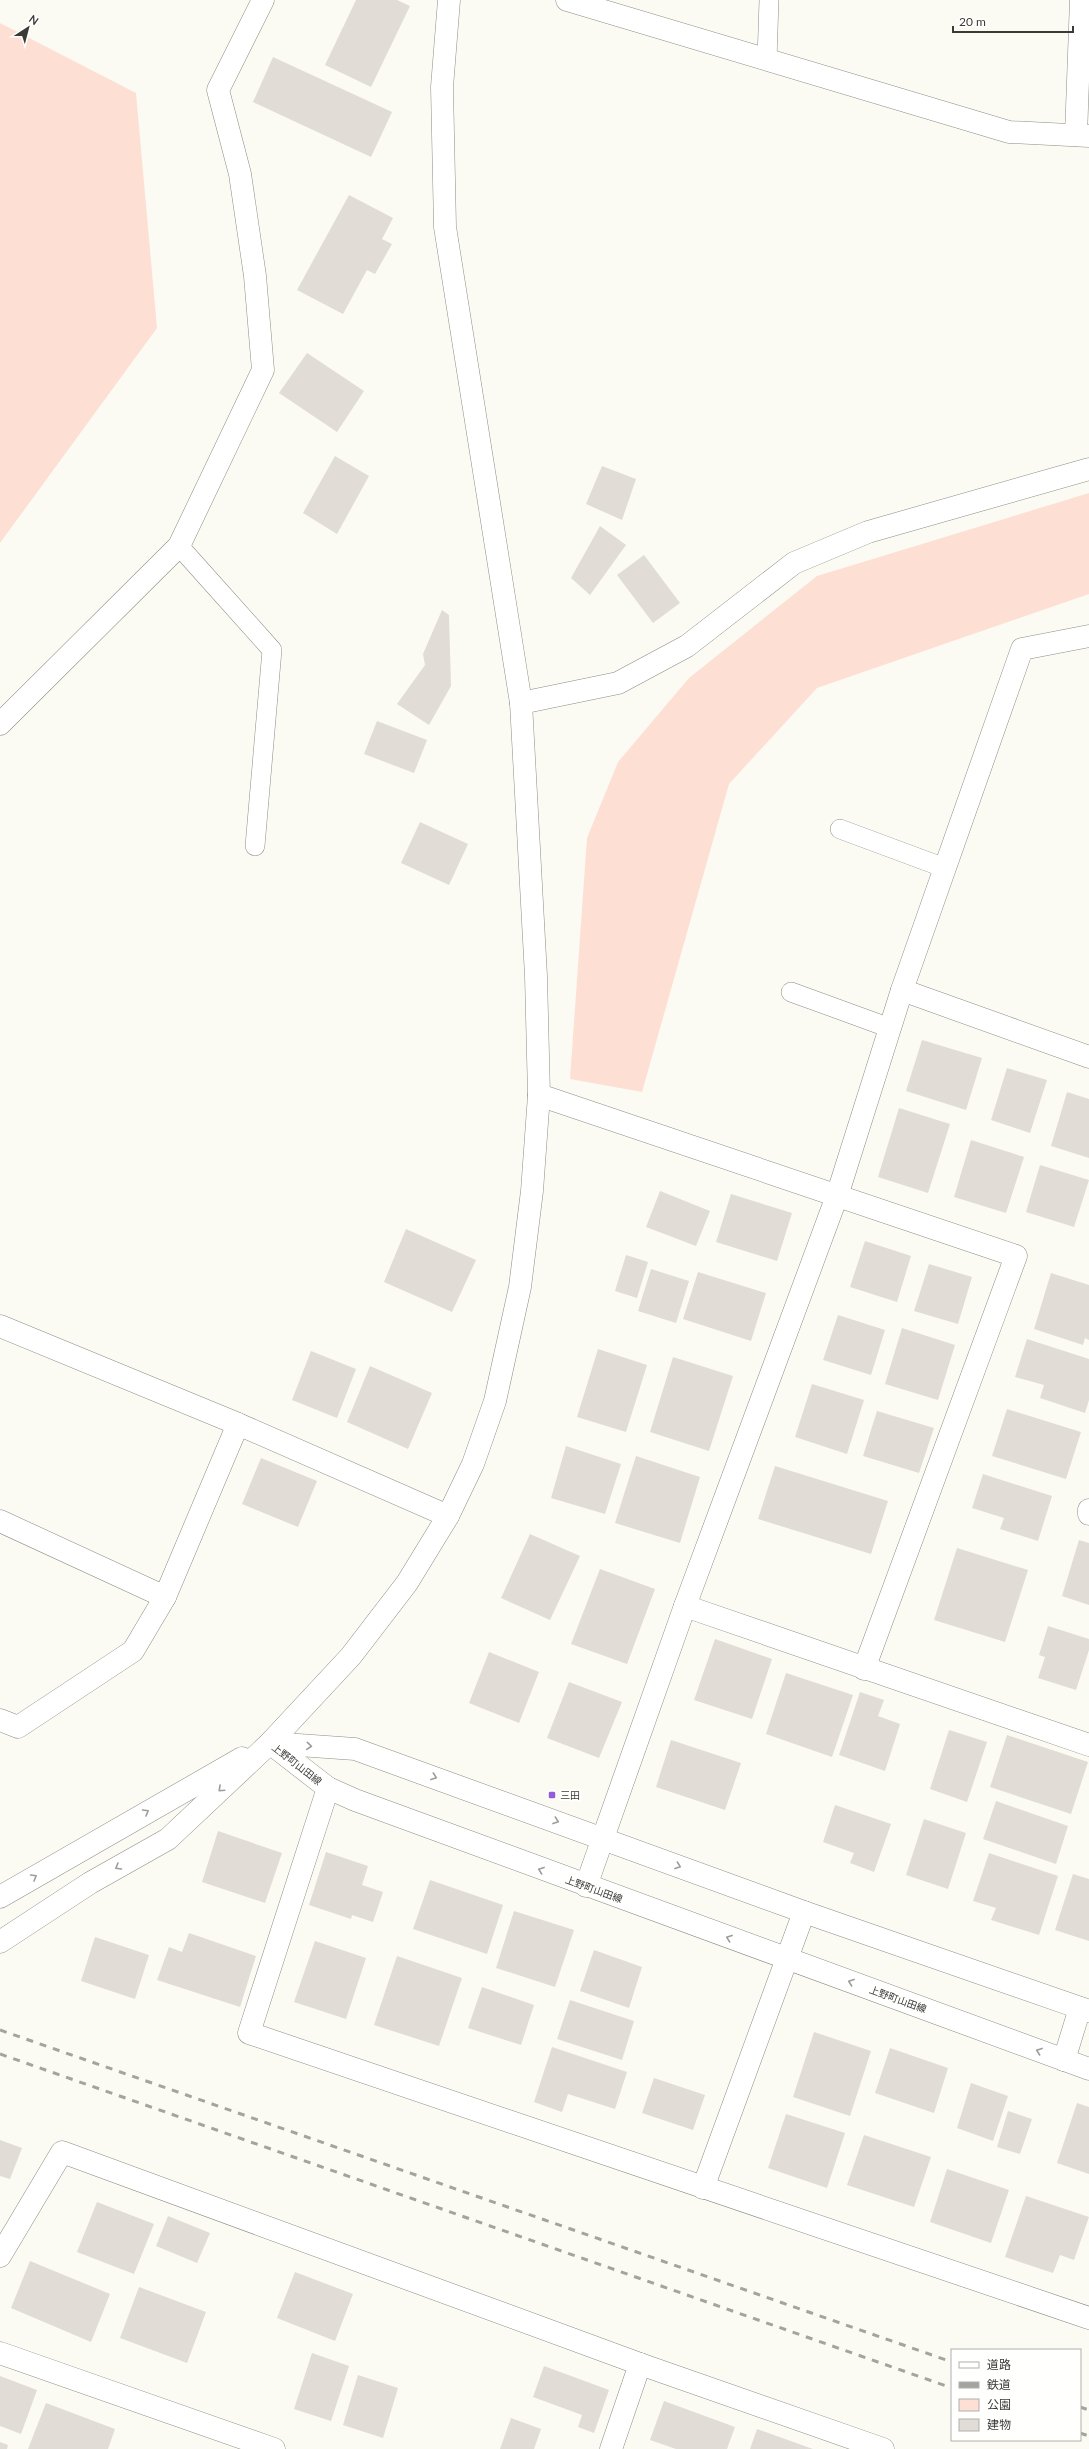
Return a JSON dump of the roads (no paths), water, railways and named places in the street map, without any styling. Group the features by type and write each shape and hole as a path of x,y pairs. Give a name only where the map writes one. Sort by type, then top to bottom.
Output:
{"street":[{"path":"0,724 179,546 263,370 255,276 240,174 218,90 263,0"},
{"path":"0,1942 90,1883 168,1839 270,1743 351,1656 407,1583 448,1516 473,1464 495,1401 520,1287 532,1191 539,1095 536,976 521,703 445,227 442,87 448,0"},
{"path":"567,0 1009,132 1082,136 1081,0"},
{"path":"521,703 618,683 687,646 794,563 860,535 1089,469"},
{"path":"586,1886 685,1606 837,1196 902,990 1022,649 1089,636"},
{"path":"902,990 1089,1057"},
{"path":"539,1095 1016,1256 864,1669"},
{"path":"0,1326 238,1424 448,1516"},
{"path":"0,1720 18,1727 134,1651 165,1597 238,1424"},
{"path":"0,1521 165,1597"},
{"path":"685,1606 864,1669 1089,1745"},
{"path":"0,1897 147,1811 270,1743"},
{"name":"上野町山田線","path":"270,1743 328,1788 355,1800 586,1886 1089,2069"},
{"name":"上野町山田線","path":"270,1743 355,1749 604,1838 804,1912 1085,2010"},
{"path":"328,1788 248,2033 1089,2318"},
{"path":"703,2188 804,1912"},
{"path":"1064,2060 1085,2010"},
{"path":"0,2256 62,2152 640,2364 883,2449"},
{"path":"0,2352 274,2449"},
{"path":"611,2449 640,2364"}],"lane":[{"path":"767,60 769,0"},
{"path":"179,546 272,650 256,846"},
{"path":"840,829 945,868"},
{"path":"791,992 890,1028"}],"railway":[{"path":"0,2030 951,2362"},
{"path":"0,2054 951,2388"},
{"path":"1081,2407 1089,2410"},
{"path":"1081,2433 1089,2436"}],"place":[{"name":"三田","path":"552,1795"}]}
